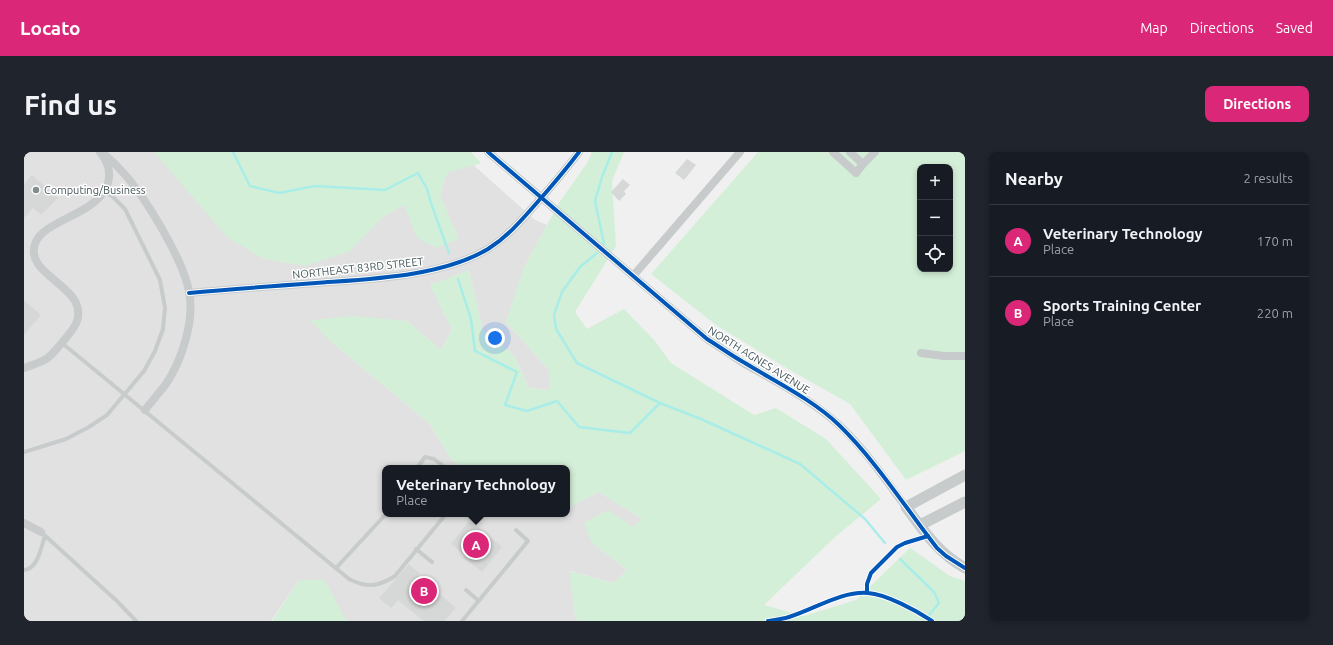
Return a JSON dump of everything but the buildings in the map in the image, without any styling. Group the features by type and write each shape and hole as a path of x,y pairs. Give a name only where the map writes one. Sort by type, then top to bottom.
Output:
{"street":[{"path":"24,368 43,362 50,358 72,330 77,321 78,312 76,303 64,288 40,268 34,257 35,244 40,236 90,206 98,200 104,192 108,182 109,172 107,162 101,152"},
{"path":"101,152 132,182 147,204 180,263 189,293 190,310 184,346 176,366 166,384 145,410"},
{"name":"NORTH AGNES AVENUE","path":"488,152 707,339 746,364 769,376 809,402 838,424 862,450 937,548 946,556 965,568"},
{"name":"NORTHEAST 83RD STREET","path":"189,293 354,280 407,274 445,266 469,258 488,249 523,220 557,181 579,152"},
{"path":"633,276 740,152"},
{"path":"832,152 856,173 875,152"},
{"path":"850,152 863,164"},
{"path":"921,353 944,356 965,356"},
{"path":"906,507 965,475"},
{"path":"920,526 965,502"},
{"path":"24,522 43,534"}],"lane":[{"path":"24,452 66,439 89,427 107,415 144,371 155,351 162,329 165,308 160,280 120,202 104,192"},
{"path":"62,343 349,579 357,583 376,585 395,576 444,517"},
{"path":"419,465 425,457 434,459 442,465"},
{"path":"336,568 383,517"},
{"path":"462,621 528,541 516,530"},
{"path":"24,570 28,570 34,565 43,534 118,602 136,621"},
{"path":"416,550 432,562"},
{"path":"466,590 479,601"}],"shaded area":[{"path":"24,152 459,152 535,220 547,225 527,263 506,322 549,370 551,390 529,388 514,355 483,331 469,271 431,285 452,330 441,350 407,321 329,340 429,423 452,460 459,465 382,465 382,517 570,517 570,506 599,492 642,519 633,527 592,543 627,570 613,583 570,571 575,616 578,621 347,621 299,580 271,621 24,621"}],"green space":[{"path":"154,152 471,152 481,163 447,173 440,195 459,239 437,248 417,238 404,205 382,218 350,251 306,266 264,259 227,237"},
{"path":"592,152 624,152 612,181 616,246 575,312 587,329 624,309 655,341 671,363 754,415 776,408 826,439 881,499 834,538 764,605 804,616 856,600 910,548 950,576 965,581 965,621 578,621 575,616 569,571 613,583 627,570 592,543 584,523 608,510 633,527 642,519 599,492 570,506 570,465 459,465 452,460 429,423 329,340 310,320 353,316 407,321 441,350 452,330 430,285 469,270 483,331 514,355 529,388 550,390 549,370 506,322 524,267 559,203 587,163"},
{"path":"758,152 965,152 965,451 906,480 850,404 783,366 716,325 651,274"},
{"path":"299,580 325,580 347,621 272,621"}],"waterway":[{"path":"233,152 250,186 279,193 315,186 385,190 418,173 427,189 449,253"},
{"path":"604,244 595,201 602,177 612,152"},
{"path":"597,253 580,267 562,292 554,315 556,329 577,363 660,403"},
{"path":"458,279 471,319 475,351 517,372 505,405 527,411 557,401 579,427 630,433 660,403 701,419 800,464 865,519 885,543"},
{"path":"900,559 934,592 939,603 929,615"}],"cycle path":[{"path":"488,152 707,339 806,399 829,416 853,439 890,485 937,548 946,556 965,568"},
{"path":"189,293 382,278 449,266 469,258 496,244 542,197 579,152"},
{"path":"867,592 867,584 871,573 897,547 928,536"},
{"path":"768,621 799,614 828,601 858,593 883,596 910,608 932,621"}],"place":[{"name":"Computing/Business","path":"36,190"},
{"name":"Veterinary Technology","path":"476,545"},
{"name":"Sports Training Center","path":"424,591"}]}
